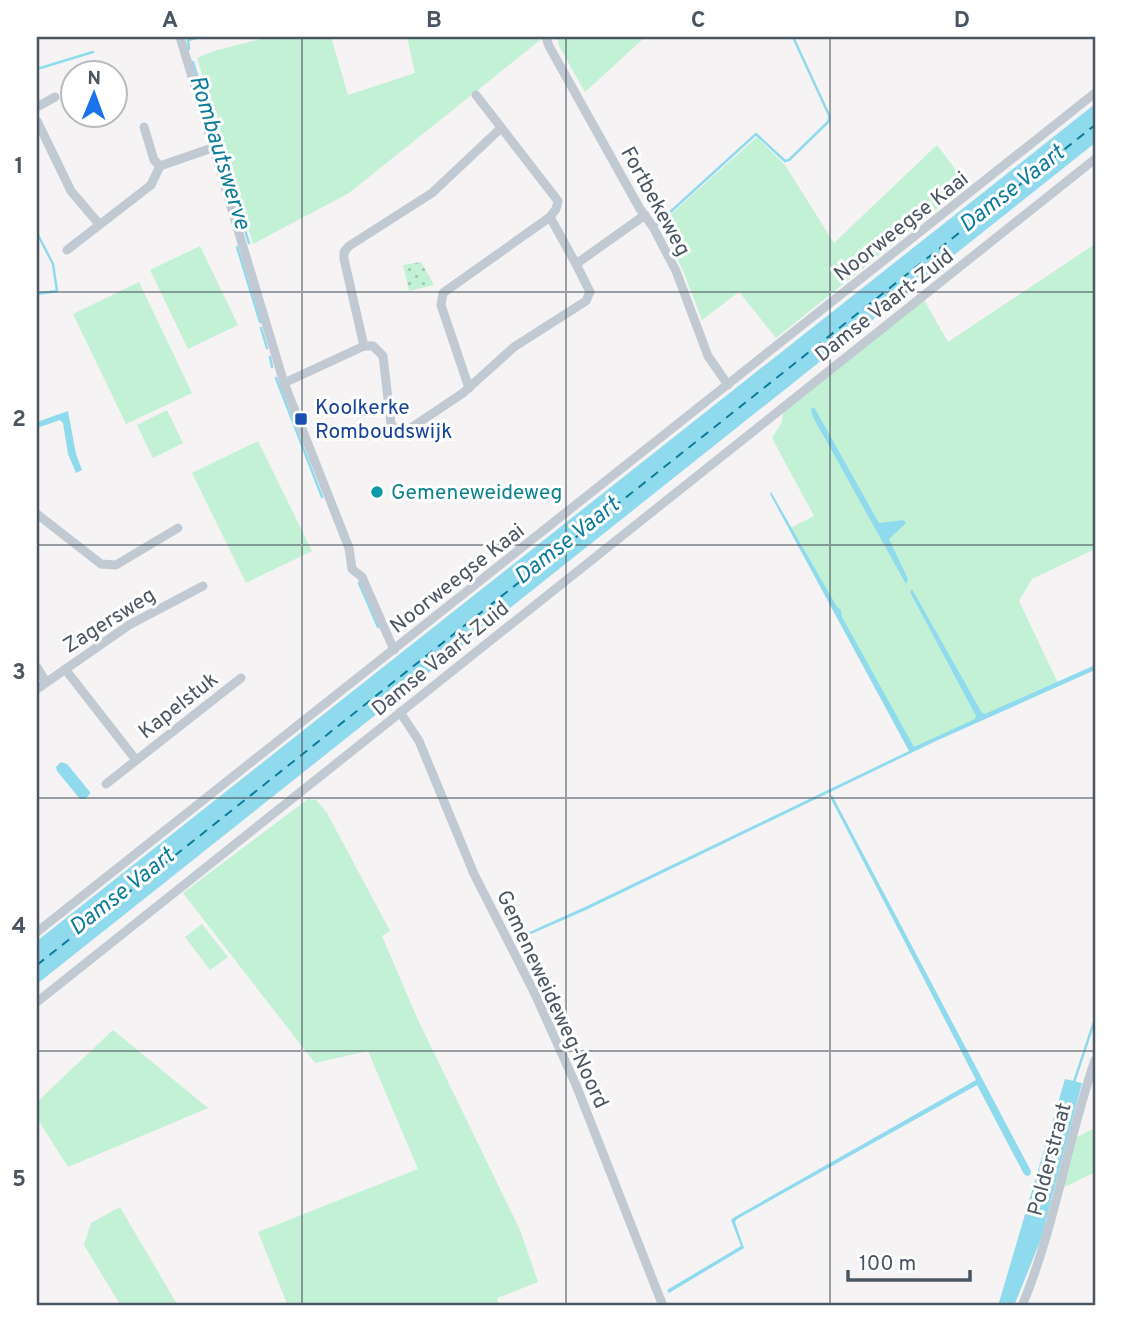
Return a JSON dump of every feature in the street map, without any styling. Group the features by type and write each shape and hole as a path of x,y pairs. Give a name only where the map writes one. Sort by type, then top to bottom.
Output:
{"street":[{"path":"180,37 284,383 349,548 352,569 362,578 394,650"},
{"name":"Fortbekeweg","path":"546,37 676,271 708,356 728,385"},
{"name":"Noorweegse Kaai","path":"37,932 1095,93"},
{"path":"469,388 441,305 443,293 550,217 558,201 475,95"},
{"path":"37,107 55,97"},
{"path":"37,121 71,191 99,224"},
{"path":"144,127 155,160 160,166"},
{"path":"365,346 344,252 349,246 432,193 501,128"},
{"path":"67,250 151,185 160,166 212,148"},
{"name":"Damse Vaart-Zuid","path":"37,1002 1095,159"},
{"path":"576,264 645,215"},
{"path":"284,383 365,346 373,346 383,356 391,424 398,432 405,432 469,388 514,347 586,301 590,292 550,217"},
{"path":"37,514 100,564 116,565 178,528"},
{"name":"Zagersweg","path":"37,689 130,625 203,586"},
{"path":"37,667 46,682"},
{"name":"Kapelstuk","path":"65,669 136,760"},
{"name":"Kapelstuk","path":"106,784 241,678"},
{"name":"Gemeneweideweg-Noord","path":"400,712 419,741 474,874 534,992 580,1094 663,1306"},
{"name":"Polderstraat","path":"1022,1306 1048,1230 1095,1060"}],"green space":[{"path":"269,37 331,37 348,95 415,73 407,37 544,37 349,193 253,244 197,58"},
{"path":"557,37 645,37 585,92 559,46"},
{"path":"757,137 785,165 834,243 937,145 967,185 776,338 739,292 702,320 684,273 660,224"},
{"path":"1095,244 1095,549 1032,579 1019,601 1059,685 913,750 790,528 814,516 772,438 782,422 783,412 924,300 948,342"},
{"path":"200,246 238,325 188,349 150,270"},
{"path":"421,262 434,285 409,291 403,265"},
{"path":"139,282 192,393 126,424 73,314"},
{"path":"167,410 183,443 153,458 137,425"},
{"path":"258,441 312,551 246,583 192,473"},
{"path":"308,799 316,800 327,813 390,931 382,936 418,1020 520,1230 538,1282 497,1298 499,1306 288,1306 258,1232 418,1169 368,1051 315,1063 183,893"},
{"path":"202,924 228,957 210,970 185,937"},
{"path":"113,1030 208,1108 68,1167 37,1118 37,1102"},
{"path":"1095,1128 1095,1172 1063,1188 1077,1137"},
{"path":"120,1207 178,1306 121,1306 84,1245 91,1223"}],"water":[{"name":"Damse Vaart","path":"1095,104 1095,143 37,984 37,941"},
{"path":"814,407 879,523 904,520 906,523 889,539 908,579 906,584 813,417 811,409"},
{"path":"68,411 76,454 82,470 76,473 68,454 63,423 60,420 37,428 37,422"},
{"path":"771,492 841,610 842,617 914,747 975,719 976,716 910,592 912,589 982,713 1095,665 1095,670 936,741 586,910 515,941 516,938 909,751"},
{"path":"61,762 67,764 90,792 85,799 80,799 57,771 56,767"},
{"path":"832,795 1031,1171 1030,1175 1024,1174 977,1085 737,1219 735,1222 744,1248 669,1293 667,1290 741,1246 731,1220 733,1218 976,1080 830,797"},
{"path":"1065,1079 1082,1083 1041,1239 1014,1306 998,1306"}],"waterway":[{"name":"Rombautswerve","path":"189,49 188,40 201,37"},
{"path":"656,225 756,134 785,161 829,121 829,115 793,37"},
{"path":"37,69 93,52"},
{"name":"Rombautswerve","path":"193,62 249,243"},
{"path":"37,233 53,264 57,291 37,294"},
{"name":"Rombautswerve","path":"237,247 260,322"},
{"name":"Rombautswerve","path":"261,328 267,348"},
{"name":"Rombautswerve","path":"270,357 272,367"},
{"name":"Rombautswerve","path":"276,378 322,497"},
{"name":"Rombautswerve","path":"359,583 378,627"},
{"path":"1074,1082 1095,1019"}],"ferry route":[{"path":"37,965 1095,125"}],"place":[{"name":"Koolkerke Romboudswijk","path":"301,419"},
{"name":"Gemeneweideweg","path":"377,492"}]}
